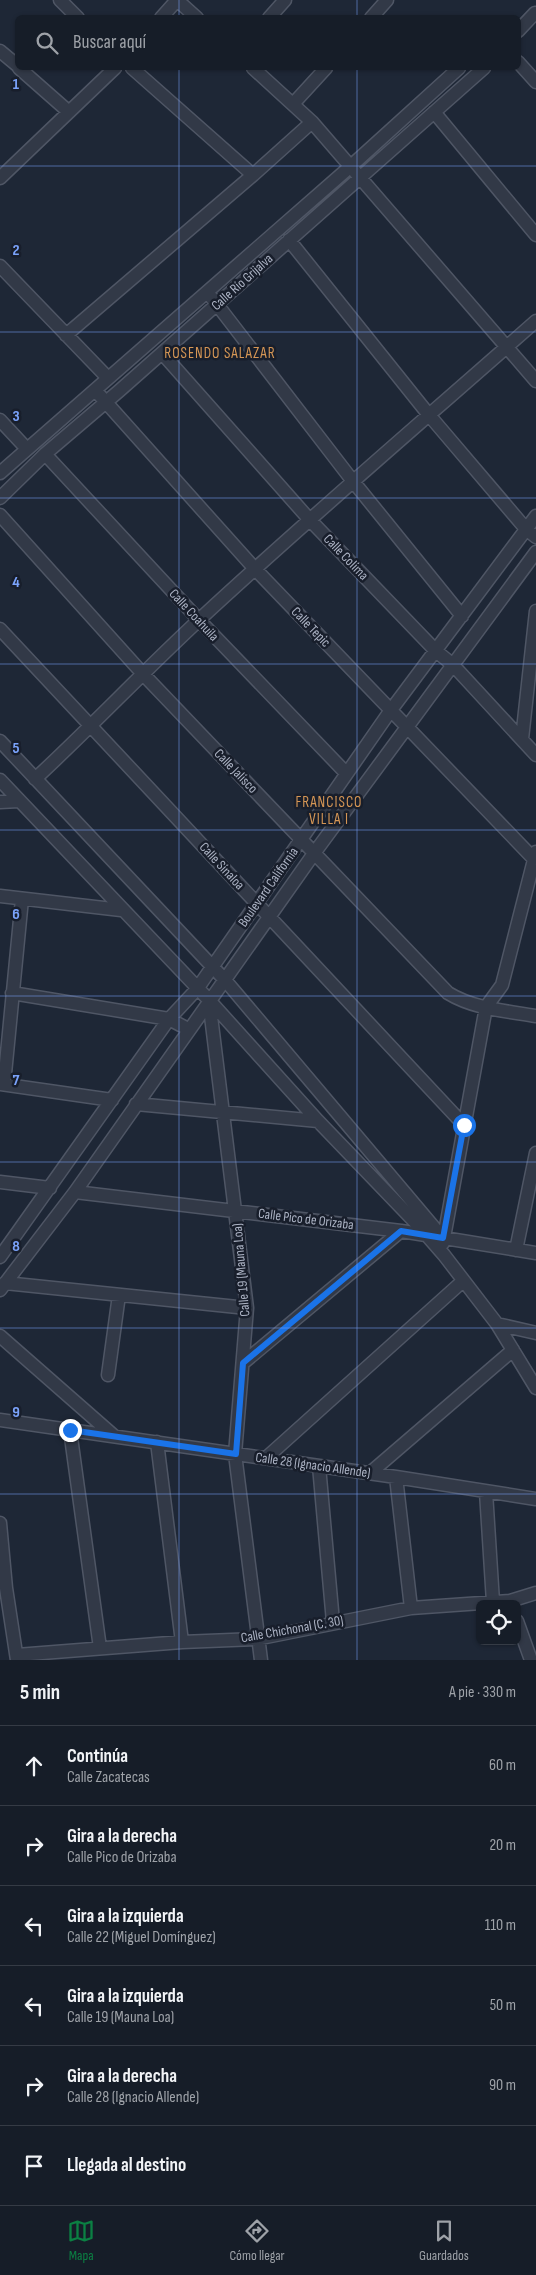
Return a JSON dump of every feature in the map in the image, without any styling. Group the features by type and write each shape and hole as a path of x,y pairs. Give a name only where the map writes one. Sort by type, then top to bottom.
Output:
{"street":[{"path":"60,0 75,15"},
{"path":"164,15 177,0 194,15"},
{"path":"272,15 285,0"},
{"path":"374,15 387,0"},
{"path":"521,21 536,12"},
{"path":"521,29 536,12"},
{"path":"0,51 15,64"},
{"path":"521,65 536,82"},
{"path":"21,70 69,112"},
{"path":"1,175 113,70"},
{"path":"134,70 254,175"},
{"path":"255,70 312,122 536,381"},
{"path":"293,104 324,70"},
{"name":"Calle Río Grijalva","path":"0,473 205,291 351,166 457,70"},
{"name":"Calle Río Grijalva","path":"0,498 45,454 482,70"},
{"path":"434,112 536,235"},
{"path":"66,335 254,175 312,122"},
{"path":"289,240 429,415 524,527 536,537"},
{"path":"0,266 108,378"},
{"path":"205,291 352,480 459,613"},
{"path":"34,779 92,726 199,620 309,519 536,321"},
{"name":"Calle Colima","path":"162,353 309,519 436,651 453,665 536,755"},
{"name":"Calle Tepic","path":"94,390 255,569 406,727 535,855"},
{"path":"0,420 27,449"},
{"name":"Calle Coahuila","path":"45,454 199,620 346,773"},
{"path":"524,527 536,505"},
{"name":"Calle Jalisco","path":"0,515 143,674 448,993 461,1001 536,1016"},
{"name":"Boulevard California","path":"0,1257 169,1019 197,989 346,773 436,651 459,613 524,527 536,516"},
{"name":"Boulevard California","path":"2,1286 75,1192 188,1029 315,852 536,552"},
{"path":"522,739 536,611"},
{"name":"Calle Sinaloa","path":"0,629 464,1125"},
{"path":"0,741 224,980 443,1238"},
{"path":"0,780 121,910 209,1000 444,1255 497,1324 534,1384"},
{"path":"0,802 19,801"},
{"path":"444,1255 443,1238 486,1007 502,985 535,855"},
{"path":"0,896 121,910"},
{"path":"22,899 2,1084 112,1100"},
{"path":"12,993 169,1019 188,1029"},
{"name":"Calle 19 (Mauna Loa)","path":"209,1000 248,1308 236,1454 261,1660"},
{"path":"136,1104 318,1120"},
{"path":"516,1250 536,1153"},
{"path":"0,1182 50,1188"},
{"name":"Calle Pico de Orizaba","path":"75,1192 401,1231 536,1253"},
{"path":"243,1363 401,1231"},
{"path":"266,1458 463,1281"},
{"path":"2,1286 248,1308"},
{"path":"108,1375 119,1295"},
{"path":"497,1324 536,1333"},
{"path":"0,1336 114,1436"},
{"path":"370,1473 513,1350"},
{"name":"Calle 28 (Ignacio Allende)","path":"0,1420 370,1473 536,1499"},
{"path":"70,1430 100,1648"},
{"path":"156,1442 182,1642"},
{"path":"319,1466 333,1622"},
{"path":"396,1477 411,1608"},
{"path":"486,1492 493,1600"},
{"path":"0,1523 3,1586 17,1658"},
{"name":"Calle Chichonal (C. 30)","path":"518,1600 536,1593"},
{"name":"Calle Chichonal (C. 30)","path":"17,1658 100,1648 258,1638 411,1608 476,1603"},
{"path":"521,1632 531,1660"}],"district":[{"name":"ROSENDO SALAZAR","path":"220,353"},
{"name":"FRANCISCO VILLA I","path":"329,810"}],"route":[{"path":"70,1430 236,1454 243,1363 401,1231 443,1238 464,1125"}]}
